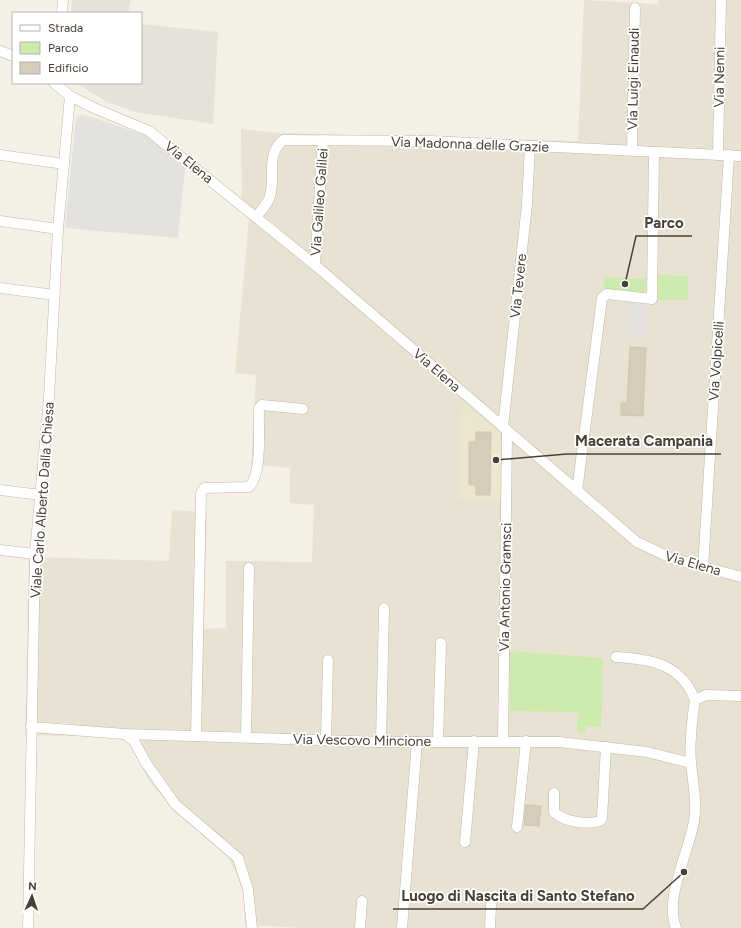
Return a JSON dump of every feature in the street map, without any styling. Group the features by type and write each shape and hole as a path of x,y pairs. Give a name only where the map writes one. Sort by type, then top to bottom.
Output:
{"street":[{"path":"62,12 63,0"},
{"name":"Via Nenni","path":"718,155 721,0"},
{"name":"Via Luigi Einaudi","path":"632,150 635,8"},
{"path":"0,51 12,56"},
{"path":"55,84 70,96"},
{"name":"Via Elena","path":"70,96 94,108 150,131 315,265 637,542 671,558 741,577"},
{"name":"Viale Carlo Alberto Dalla Chiesa","path":"28,928 35,554 49,398 58,229 70,96"},
{"name":"Via Madonna delle Grazie","path":"256,217 268,202 271,195 273,153 276,147 283,140 430,141 741,156"},
{"name":"Via Galileo Galilei","path":"315,265 323,140"},
{"name":"Via Tevere","path":"505,429 527,204 530,146"},
{"path":"577,491 602,298 606,294 652,299 654,152"},
{"name":"Via Volpicelli","path":"702,567 729,155"},
{"path":"0,156 64,164"},
{"path":"0,221 58,229"},
{"path":"0,288 55,295"},
{"path":"196,736 201,494 204,488 250,487 254,482 257,469 259,408 262,405 303,409"},
{"name":"Via Antonio Gramsci","path":"503,742 505,429"},
{"path":"0,490 41,495"},
{"path":"0,550 35,554"},
{"path":"246,736 249,568"},
{"path":"381,742 384,608"},
{"path":"438,741 441,643"},
{"path":"616,657 638,658 666,666 677,672 690,687 696,700 691,724 691,763 696,800 694,820 676,889 673,913 676,928"},
{"path":"326,740 328,660"},
{"path":"696,700 706,695 741,696"},
{"name":"Via Vescovo Mincione","path":"31,727 126,734 246,736 381,742 559,742 647,752 691,763"},
{"path":"126,734 134,741 146,763 175,804 238,858 248,889 252,928"},
{"path":"465,842 474,741"},
{"path":"517,827 526,741"},
{"path":"402,928 417,742"},
{"path":"554,793 554,812 560,817 567,820 600,821 602,818 606,747"},
{"path":"360,928 362,901"},
{"path":"490,928 491,905"}],"shaded area":[{"path":"72,0 131,0 128,12 71,12"},
{"path":"584,0 658,4 658,0 741,0 741,928 304,928 245,925 243,892 235,870 228,857 172,809 148,779 131,747 125,741 112,737 25,735 29,557 169,561 172,510 207,512 204,629 226,628 226,561 312,562 314,505 290,503 290,468 251,464 256,375 235,373 249,218 242,211 241,129 280,133 578,141"},
{"path":"142,24 218,32 213,124 136,112 107,102 78,84 142,84"},
{"path":"82,114 148,136 185,168 178,238 65,228 76,118"},
{"path":"629,300 647,302 647,337 624,334"},
{"path":"462,402 501,435 501,500 459,500"}],"green space":[{"path":"658,275 688,276 688,300 658,300"},
{"path":"605,277 646,279 645,294 603,288"},
{"path":"509,651 603,658 601,727 586,726 585,733 577,732 578,712 510,711"}],"building":[{"path":"630,347 646,348 643,416 621,415 621,403 627,403"},
{"path":"476,432 491,432 490,495 476,495 476,485 469,485 469,442 476,442"},
{"path":"526,805 541,806 539,826 524,825"}],"place":[{"name":"Parco","path":"625,284"},
{"name":"Macerata Campania","path":"496,460"},
{"name":"Luogo di Nascita di Santo Stefano","path":"684,872"}]}
